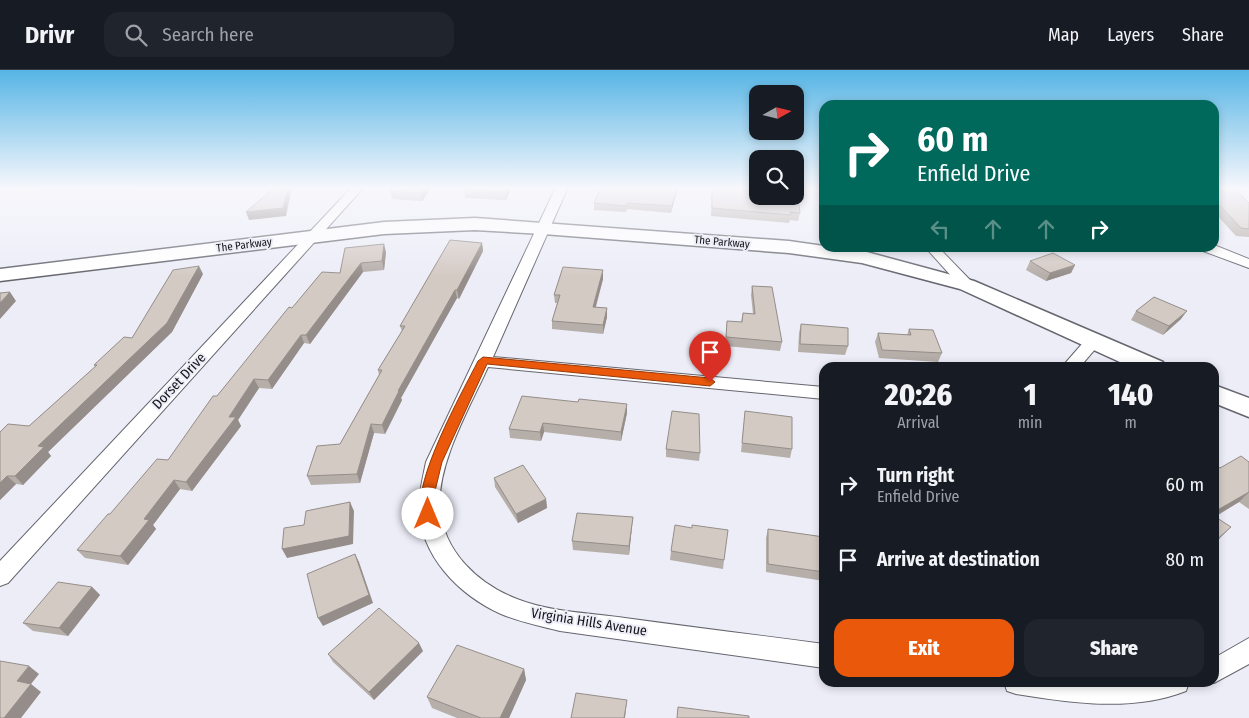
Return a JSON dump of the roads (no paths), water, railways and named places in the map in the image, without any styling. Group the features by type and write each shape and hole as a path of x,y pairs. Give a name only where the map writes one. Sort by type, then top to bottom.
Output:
{"street":[{"name":"Dorset Drive","path":"0,576 330,217"},
{"name":"Virginia Hills Avenue","path":"548,217 436,462 428,491 428,514 434,538 449,563 468,583 489,598 510,607 560,620 819,655"},
{"name":"The Parkway","path":"0,275 313,236 434,224 543,228 819,250"},
{"name":"The Parkway","path":"832,252 875,260 967,285 1141,362"},
{"path":"936,252 967,285"},
{"path":"1218,252 1249,264"},
{"path":"1075,362 1094,341"},
{"path":"483,361 819,393"},
{"path":"1219,395 1249,408"},
{"path":"1219,668 1249,650"},
{"path":"1062,687 1099,691 1160,687"}]}
